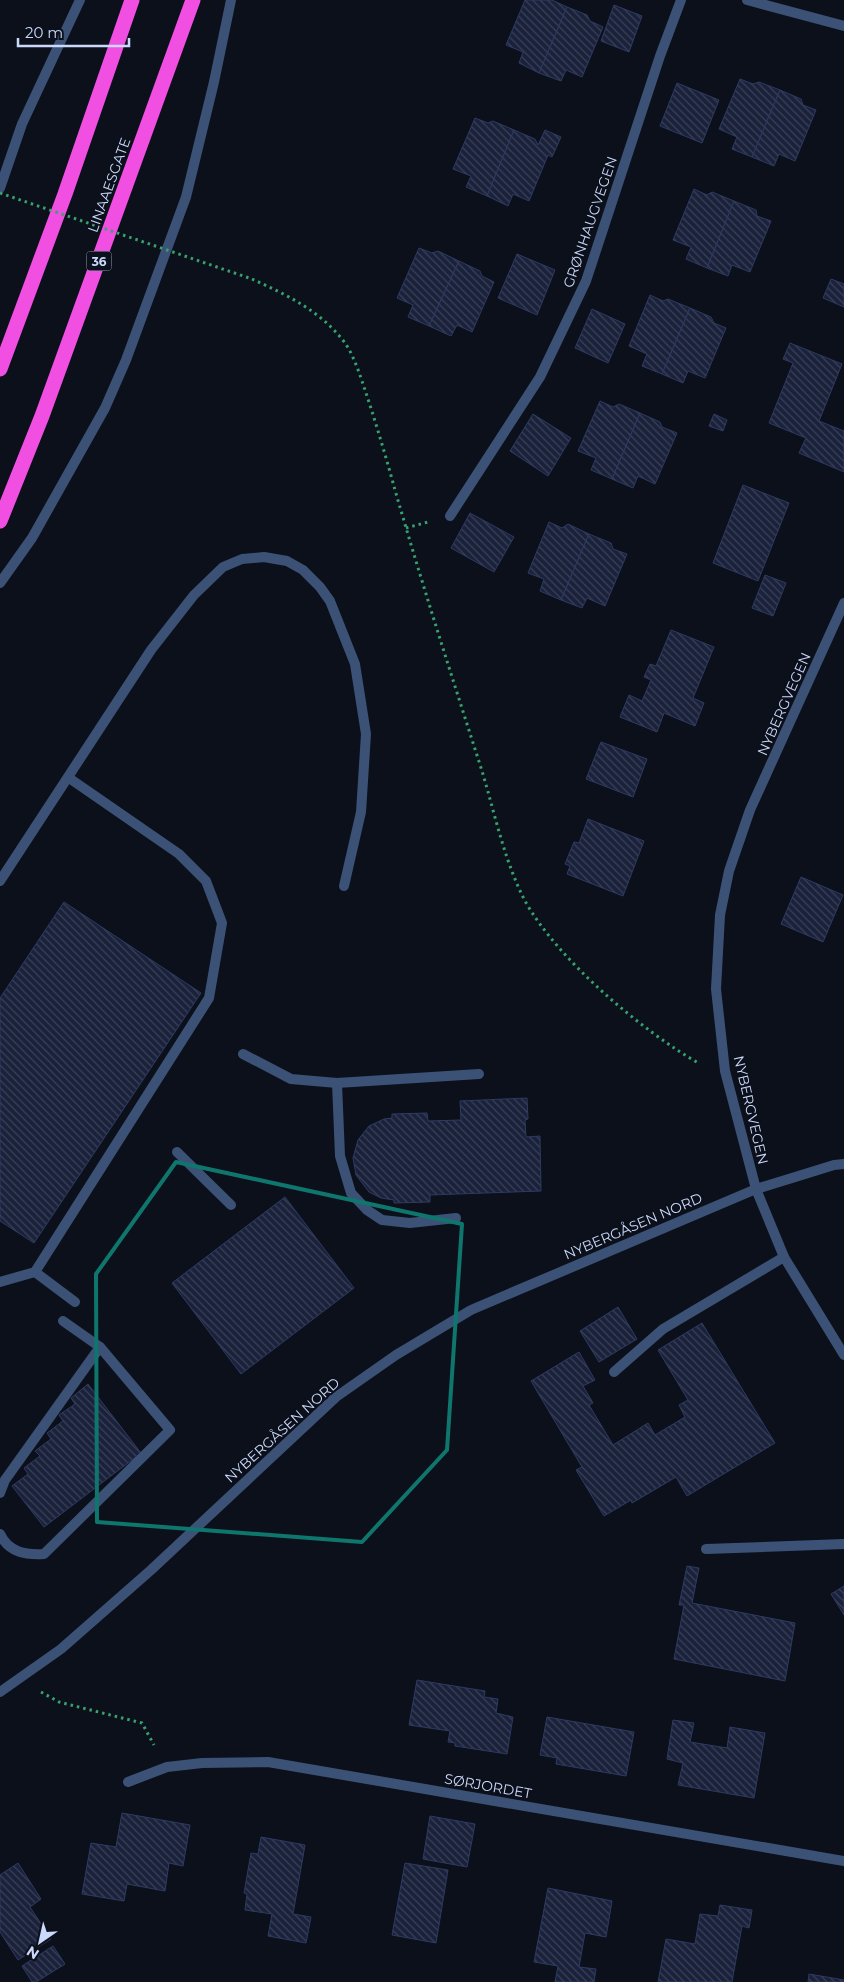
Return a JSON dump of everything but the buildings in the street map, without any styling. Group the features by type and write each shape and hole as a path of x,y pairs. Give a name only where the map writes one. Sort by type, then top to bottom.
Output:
{"highway":[{"path":"0,369 132,0"},
{"name":"LINAAESGATE","path":"0,521 46,407 193,0"}],"street":[{"path":"0,188 22,124 80,0"},
{"path":"0,583 32,538 105,408 126,360 186,197 214,82 231,0"},
{"name":"GRØNHAUGVEGEN","path":"450,516 540,377 586,281 680,0"},
{"path":"747,0 844,26"},
{"path":"0,881 151,650 194,595 222,567 242,559 264,557 287,561 303,570 320,587 330,601 355,664 366,734 361,812 344,886"},
{"name":"NYBERGVEGEN","path":"844,603 750,810 729,871 720,915 716,989 725,1071 756,1189 784,1257 844,1355"},
{"path":"0,1282 35,1272 209,998 222,923 206,881 179,854 69,778"},
{"path":"243,1054 291,1079 337,1083 479,1074"},
{"path":"337,1083 340,1156 351,1193 367,1210 382,1220 410,1223 456,1218"},
{"path":"177,1152 231,1205"},
{"name":"NYBERGÅSEN NORD","path":"0,1692 61,1650 144,1576 336,1397 396,1355 471,1310 756,1189 834,1165 844,1164"},
{"path":"614,1372 663,1329 784,1257"},
{"path":"35,1272 76,1302"},
{"path":"0,1534 4,1543 15,1551 26,1555 44,1554 170,1430 100,1347 63,1321"},
{"path":"0,1493 5,1480 100,1347"},
{"path":"706,1549 844,1544"},
{"name":"SØRJORDET","path":"128,1782 167,1767 202,1763 268,1762 844,1861"}],"path":[{"path":"0,193 252,279 305,306 322,318 346,345 358,371 377,427 418,570 487,788 500,837 513,874 526,902 549,935 582,972 629,1014 675,1050 703,1065 725,1071"},
{"path":"18,1679 59,1702 142,1723 167,1767"}],"highlighted area":[{"path":"176,1162 462,1224 447,1450 362,1542 97,1522 96,1274"}]}
